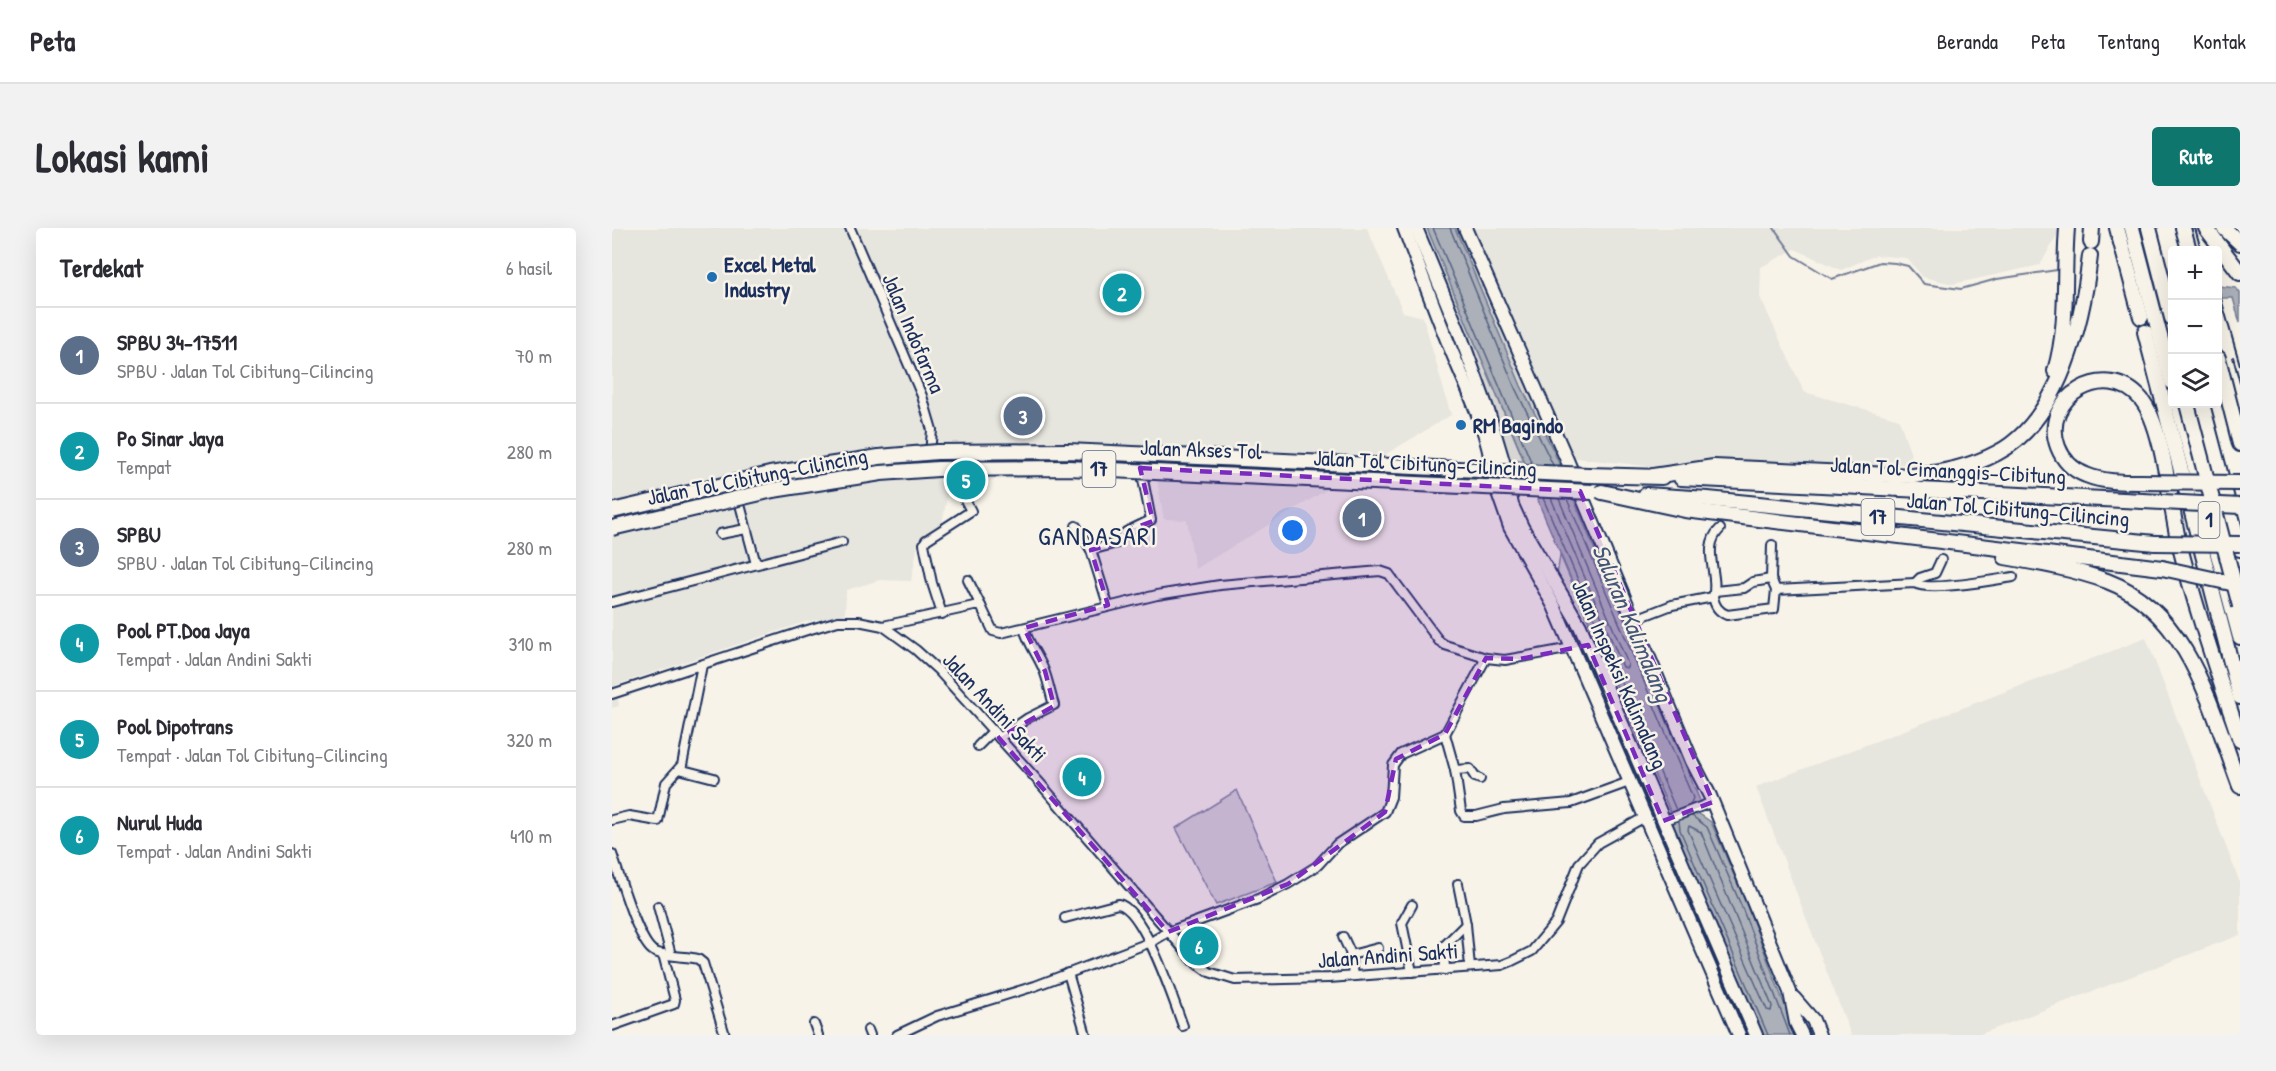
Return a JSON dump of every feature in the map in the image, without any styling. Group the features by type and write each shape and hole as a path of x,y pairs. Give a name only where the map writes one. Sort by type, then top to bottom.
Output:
{"highway":[{"path":"2045,405 2059,356 2065,311 2067,228"},
{"path":"2117,228 2141,317"},
{"path":"2132,228 2168,367"},
{"path":"2141,228 2168,334"},
{"path":"2150,228 2168,302"},
{"path":"2156,228 2168,275"},
{"path":"2206,228 2240,273"},
{"path":"2224,228 2240,243"},
{"path":"2184,231 2188,246"},
{"path":"1653,476 1714,467 1913,476 1970,465 1999,452 2024,431 2045,405 2066,366 2085,294 2091,242"},
{"path":"2145,332 2240,697"},
{"path":"2222,377 2240,444"},
{"path":"2240,483 2140,482 2092,478 2082,474 2066,461 2057,444 2055,426 2059,409 2071,394 2088,384 2110,381 2132,390 2142,399 2158,437 2178,539 2190,585 2240,740"},
{"name":"1","path":"2179,408 2240,637"},
{"name":"1","path":"2188,408 2240,606"},
{"name":"1","path":"2196,408 2240,575"},
{"name":"1","path":"2203,408 2240,549"},
{"name":"Jalan Tol Cibitung–Cilincing","path":"612,512 770,474 879,457 937,452 1068,451 1582,485 2155,543 2240,544"},
{"name":"Jalan Tol Cibitung–Cilincing","path":"612,526 773,490 881,473 938,469 1068,468 1582,485 1653,476"},
{"name":"Jalan Tol Cimanggis–Cibitung","path":"1653,476 2240,506"},
{"path":"1582,485 1685,510 2162,568 2240,585"},
{"path":"1882,533 2087,575 2109,582 2141,601 2171,630 2194,669 2240,786"}],"main road":[{"name":"Jalan Inspeksi Kalimalang","path":"1404,228 1422,259"},
{"name":"Jalan Inspeksi Kalimalang","path":"1416,228 1422,259 1447,340 1489,446 1506,480 1517,516 1551,586 1572,648 1739,1035"},
{"path":"1466,228 1582,485 1633,620 1692,761 1713,802 1790,992 1796,1023 1802,1035"},
{"name":"Jalan Akses Tol","path":"612,512 772,477 863,462 930,455 1582,485"},
{"name":"Jalan Akses Tol","path":"612,526 738,495 880,470 945,465 994,458"},
{"name":"Jalan Inspeksi Kalimalang","path":"1551,586 1580,626 1666,820 1756,1035"},
{"path":"1790,992 1813,1020 1819,1035"}],"street":[{"name":"Jalan Indofarma","path":"850,228 922,396 932,430 930,455"},
{"path":"1090,550 1118,543 1126,532 1151,520 1146,484 1139,463"},
{"path":"942,614 932,583 924,544 926,540 971,511 945,465"},
{"path":"738,495 756,564"},
{"path":"1076,526 1090,550 1108,605"},
{"path":"720,534 746,529"},
{"path":"1720,529 1711,541 1714,604 1720,612 1734,615 1774,609 1776,590 1771,579 1772,545"},
{"path":"612,602 842,542"},
{"path":"1915,583 1920,578 1935,573 1941,560"},
{"path":"968,580 993,631 1001,633 1108,605 1157,595 1220,585 1380,571 1389,574 1439,641 1445,645 1486,658 1520,658 1572,648"},
{"path":"1776,590 1915,583 1922,586 1941,586 2013,577"},
{"path":"1633,620 1672,604 1744,588 1753,582 1771,579"},
{"path":"883,626 981,606"},
{"name":"Jalan Andini Sakti","path":"612,694 701,669 838,621 858,621 883,626 916,650 938,670 1202,968 1235,980 1445,970 1502,964 1521,958 1532,951 1556,922 1579,864 1588,853 1609,835 1645,817"},
{"path":"999,738 1028,718 1054,705 1045,671 1031,648 1024,628"},
{"path":"897,1035 936,1016 1035,986 1151,942 1168,932 1258,899 1317,866 1337,844 1385,812 1390,797 1393,765 1401,754 1445,734 1486,658"},
{"path":"612,820 634,816 658,821 666,783 679,769 691,725 701,669"},
{"path":"978,746 993,731"},
{"path":"1445,734 1455,770 1461,811 1467,816 1485,815 1504,809 1571,803 1629,782"},
{"path":"679,769 714,778"},
{"path":"1455,770 1470,769 1475,777 1480,779"},
{"path":"1666,820 1713,802"},
{"path":"612,854 644,941 652,950 698,959 703,963 725,1035"},
{"path":"1458,884 1466,924 1470,967"},
{"path":"1065,918 1118,904 1124,905 1131,911 1151,942 1184,1026"},
{"path":"1412,905 1402,923 1412,972"},
{"path":"612,1026 674,1004 658,906"},
{"path":"1445,970 1444,945 1466,924"},
{"path":"1343,937 1351,956 1353,976"},
{"path":"1351,956 1378,948"},
{"path":"1068,973 1086,1035"},
{"path":"814,1024 818,1035"}],"highlighted area":[{"path":"1140,468 1580,491 1713,802 1663,821 1588,645 1520,659 1486,658 1445,734 1396,759 1385,812 1288,884 1168,932 999,738 1054,706 1045,671 1024,628 1108,605 1091,550 1120,542 1129,530 1153,521"}],"shaded area":[{"path":"612,228 1367,228 1403,312 1423,317 1451,415 1195,569 1187,520 1164,519 1152,451 1036,450 1039,477 993,480 947,497 942,524 919,538 911,581 880,580 846,590 845,615 805,622 616,685 619,706 612,708"},
{"path":"1404,228 1427,228 1524,461 1503,461 1428,257 1417,261"},
{"path":"1455,228 1466,228 1567,460 1554,452 1521,386"},
{"path":"1468,228 2061,228 2040,265 1953,284 1923,277 1907,258 1876,255 1841,270 1795,249 1761,267 1760,297 1804,392 1899,419 1914,464 1788,465 1713,462 1655,467 1568,457"},
{"path":"1560,555 1673,818 1674,831 1763,1035 1739,1035 1546,590 1556,583"},
{"path":"2146,638 2240,883 2240,935 1978,1035 1851,1035 1756,787"},
{"path":"1237,790 1277,882 1216,905 1176,828"}],"water":[{"path":"1427,228 1455,228 1521,386 1554,452 1701,803 1695,806 1698,813 1711,822 1746,903 1796,1035 1763,1035 1674,831 1673,818 1540,506 1524,460"},
{"path":"2222,286 2236,288 2240,293 2240,323 2233,298 2222,298"}],"waterway":[{"path":"1774,228 1794,256 1832,279 1880,262 1895,263 1908,266 1924,284 1961,289 1997,279 2057,270"}],"railway":[{"path":"2195,228 2200,246"},
{"path":"2221,300 2240,365"},
{"path":"2233,357 2240,383"}],"place":[{"name":"Excel Metal Industry","path":"712,277"},
{"name":"Po Sinar Jaya","path":"1122,293"},
{"name":"SPBU","path":"1023,416"},
{"name":"RM Bagindo","path":"1461,425"},
{"name":"Pool Dipotrans","path":"966,480"},
{"name":"SPBU 34-17511","path":"1362,518"},
{"name":"Pool PT.Doa Jaya","path":"1082,777"},
{"name":"Nurul Huda","path":"1199,946"}],"district":[{"name":"GANDASARI","path":"1098,536"}],"water label":[{"name":"Saluran Kalimalang","path":"1632,623"}]}
